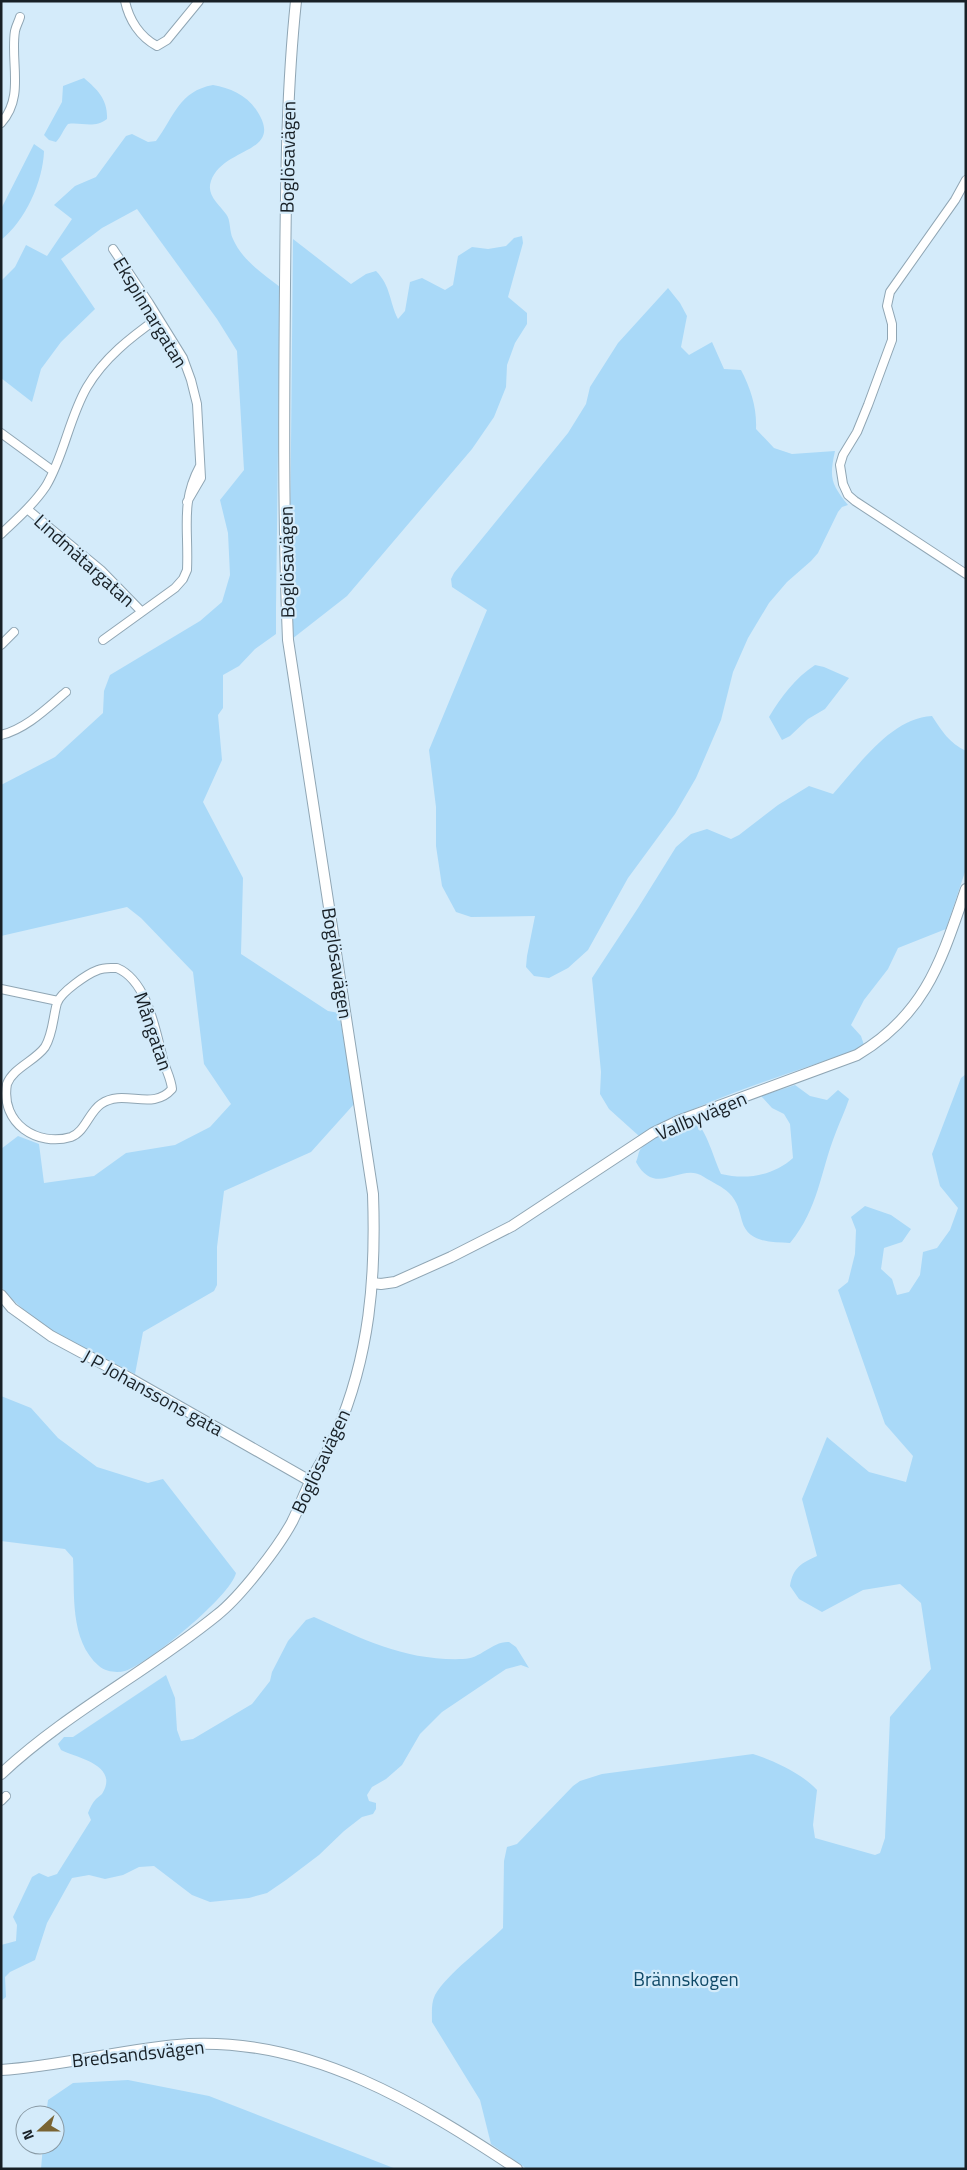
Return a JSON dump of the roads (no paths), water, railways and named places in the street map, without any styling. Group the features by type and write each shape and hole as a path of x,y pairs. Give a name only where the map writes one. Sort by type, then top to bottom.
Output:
{"street":[{"path":"125,1 128,13 135,26 147,41 157,46 167,40 199,1"},
{"name":"Boglösavägen","path":"1,1774 29,1749 61,1725 175,1648 218,1614 239,1593 273,1550 291,1523 310,1481 336,1434 358,1372 367,1329 373,1283 373,1194 288,640 284,547 286,162 289,60 296,1"},
{"path":"1,122 6,117 16,94 15,31 20,16"},
{"path":"966,180 955,200 890,292 887,306 892,324 892,340 857,432 843,454 840,465 843,484 848,495 855,502 966,574"},
{"name":"Ekspinnargatan","path":"103,640 175,588 188,570 186,502 189,489 201,463 197,404 183,358 112,249"},
{"path":"1,534 27,509 46,486 88,386 101,368 126,341 158,318"},
{"path":"1,433 53,471"},
{"name":"Lindmätargatan","path":"27,509 101,570 142,612"},
{"path":"1,645 14,632"},
{"path":"1,735 21,726 42,713 66,692"},
{"name":"Vallbyvägen","path":"373,1283 395,1282 451,1258 512,1226 653,1134 678,1122 857,1055 878,1043 902,1021 926,990 941,958 966,889"},
{"name":"Mångatan","path":"117,968 125,971 139,986 153,1022 172,1089 167,1094 153,1100 118,1098 108,1100 100,1104 78,1133 71,1137 43,1139 21,1131 12,1122 7,1110 5,1094 8,1083 14,1074 36,1057 45,1046 58,1001 72,987 98,970 117,968"},
{"path":"1,990 58,1001"},
{"name":"J P Johanssons gata","path":"1,1295 12,1308 51,1336 140,1384 310,1481"},
{"name":"Bredsandsvägen","path":"1,2070 130,2050 181,2045 227,2045 264,2050 307,2060 380,2087 459,2130 517,2169"}],"park label":[{"name":"Brännskogen","path":"686,1978"}]}
